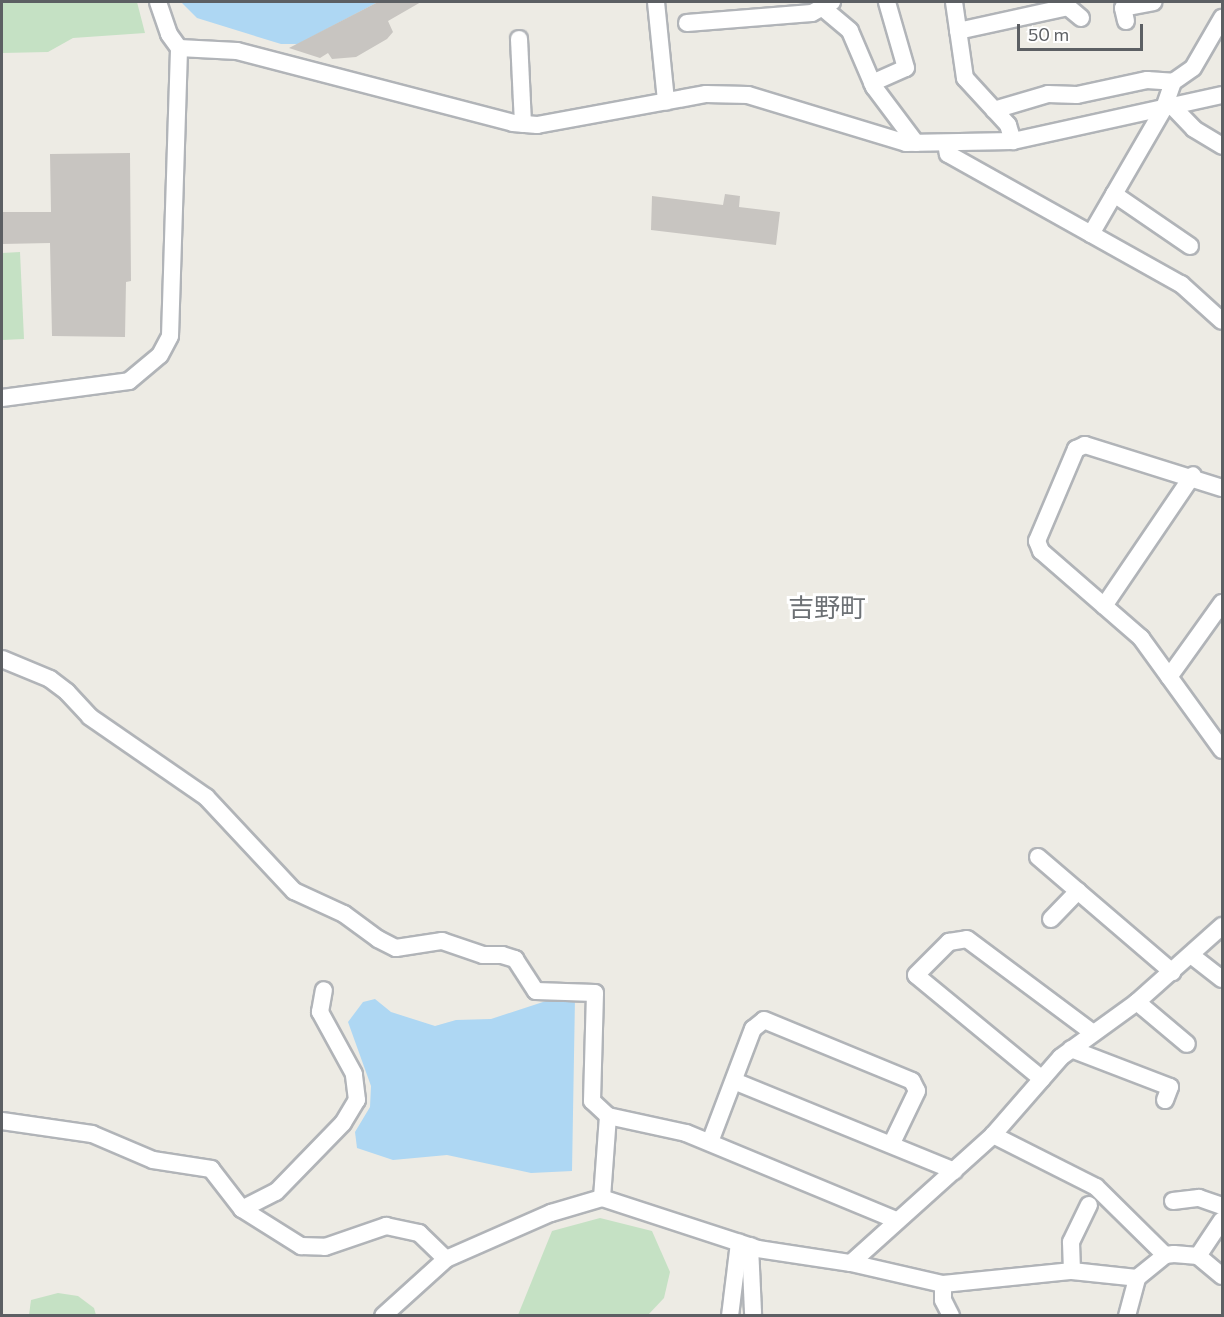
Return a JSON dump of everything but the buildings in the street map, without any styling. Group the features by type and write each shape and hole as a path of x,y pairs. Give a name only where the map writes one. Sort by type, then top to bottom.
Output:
{"street":[{"path":"2,398 129,381 160,355 174,312 179,48 169,34 158,2"},
{"path":"656,2 666,100"},
{"path":"872,83 906,68 888,2"},
{"path":"954,2 965,78 1008,125 1013,141"},
{"path":"1126,21 1123,8 1152,2"},
{"path":"687,23 818,6 850,31 872,83 916,143"},
{"path":"958,31 1068,7 1081,18"},
{"path":"994,110 1048,94 1077,95 1147,80 1173,82 1194,68 1222,18"},
{"path":"519,39 523,124"},
{"path":"179,48 237,51 523,124 537,125 706,94 748,95 916,143 1013,141 1222,95"},
{"path":"1091,234 1169,108 1173,82"},
{"path":"1169,108 1194,129 1222,146"},
{"path":"946,144 948,154 1181,284 1222,321"},
{"path":"1114,194 1190,246"},
{"path":"1222,488 1193,475 1093,445 1076,449 1037,541 1041,551 1141,638 1222,750"},
{"path":"1104,606 1193,475"},
{"path":"1169,677 1222,603"},
{"path":"2,659 50,679 67,692 90,717 206,796 294,891 344,914 378,939 396,948 441,941 483,955 502,955 515,959 536,991 595,993 592,1101 608,1116 710,1142 896,1220"},
{"path":"1038,857 1172,972"},
{"path":"1051,919 1078,891"},
{"path":"851,1263 896,1220 993,1135 1071,1049 1137,1002 1222,926"},
{"path":"1042,1079 916,975 949,942 967,939 1093,1033"},
{"path":"1191,956 1222,979"},
{"path":"242,1209 280,1187 343,1123 357,1100 354,1074 320,1012 324,990"},
{"path":"1137,1002 1187,1044"},
{"path":"710,1142 757,1022 773,1022 912,1081 917,1091 892,1143"},
{"path":"1071,1049 1170,1087 1165,1100"},
{"path":"734,1080 892,1143 954,1171"},
{"path":"602,1198 608,1116"},
{"path":"2,1121 93,1134 153,1160 202,1165 211,1169 242,1209 302,1246 325,1247 386,1226 420,1233 446,1259"},
{"path":"993,1135 1096,1187 1165,1255"},
{"path":"383,1316 446,1259 551,1213 602,1198 744,1245 851,1263 943,1284 1072,1271 1137,1278"},
{"path":"1173,1201 1199,1198 1222,1206"},
{"path":"1072,1271 1071,1242 1089,1205"},
{"path":"1198,1256 1222,1220"},
{"path":"744,1245 753,1313"},
{"path":"730,1316 744,1245"},
{"path":"1127,1316 1137,1278 1165,1255 1198,1256 1222,1276"},
{"path":"943,1284 942,1300 951,1316"}],"green space":[{"path":"2,2 137,2 145,33 73,38 48,52 2,53"},
{"path":"20,252 24,339 2,340 2,253"},
{"path":"600,1218 652,1231 670,1272 664,1298 648,1315 518,1315 552,1231"},
{"path":"58,1293 78,1296 94,1308 96,1315 29,1315 31,1300"}],"water":[{"path":"181,2 378,2 298,44 281,44 197,18"},
{"path":"575,998 572,1171 531,1173 447,1155 393,1160 357,1148 355,1132 370,1107 371,1086 348,1022 363,1002 375,999 391,1012 435,1026 456,1020 491,1019 546,1001"}],"district":[{"name":"吉野町","path":"827,607"}]}
